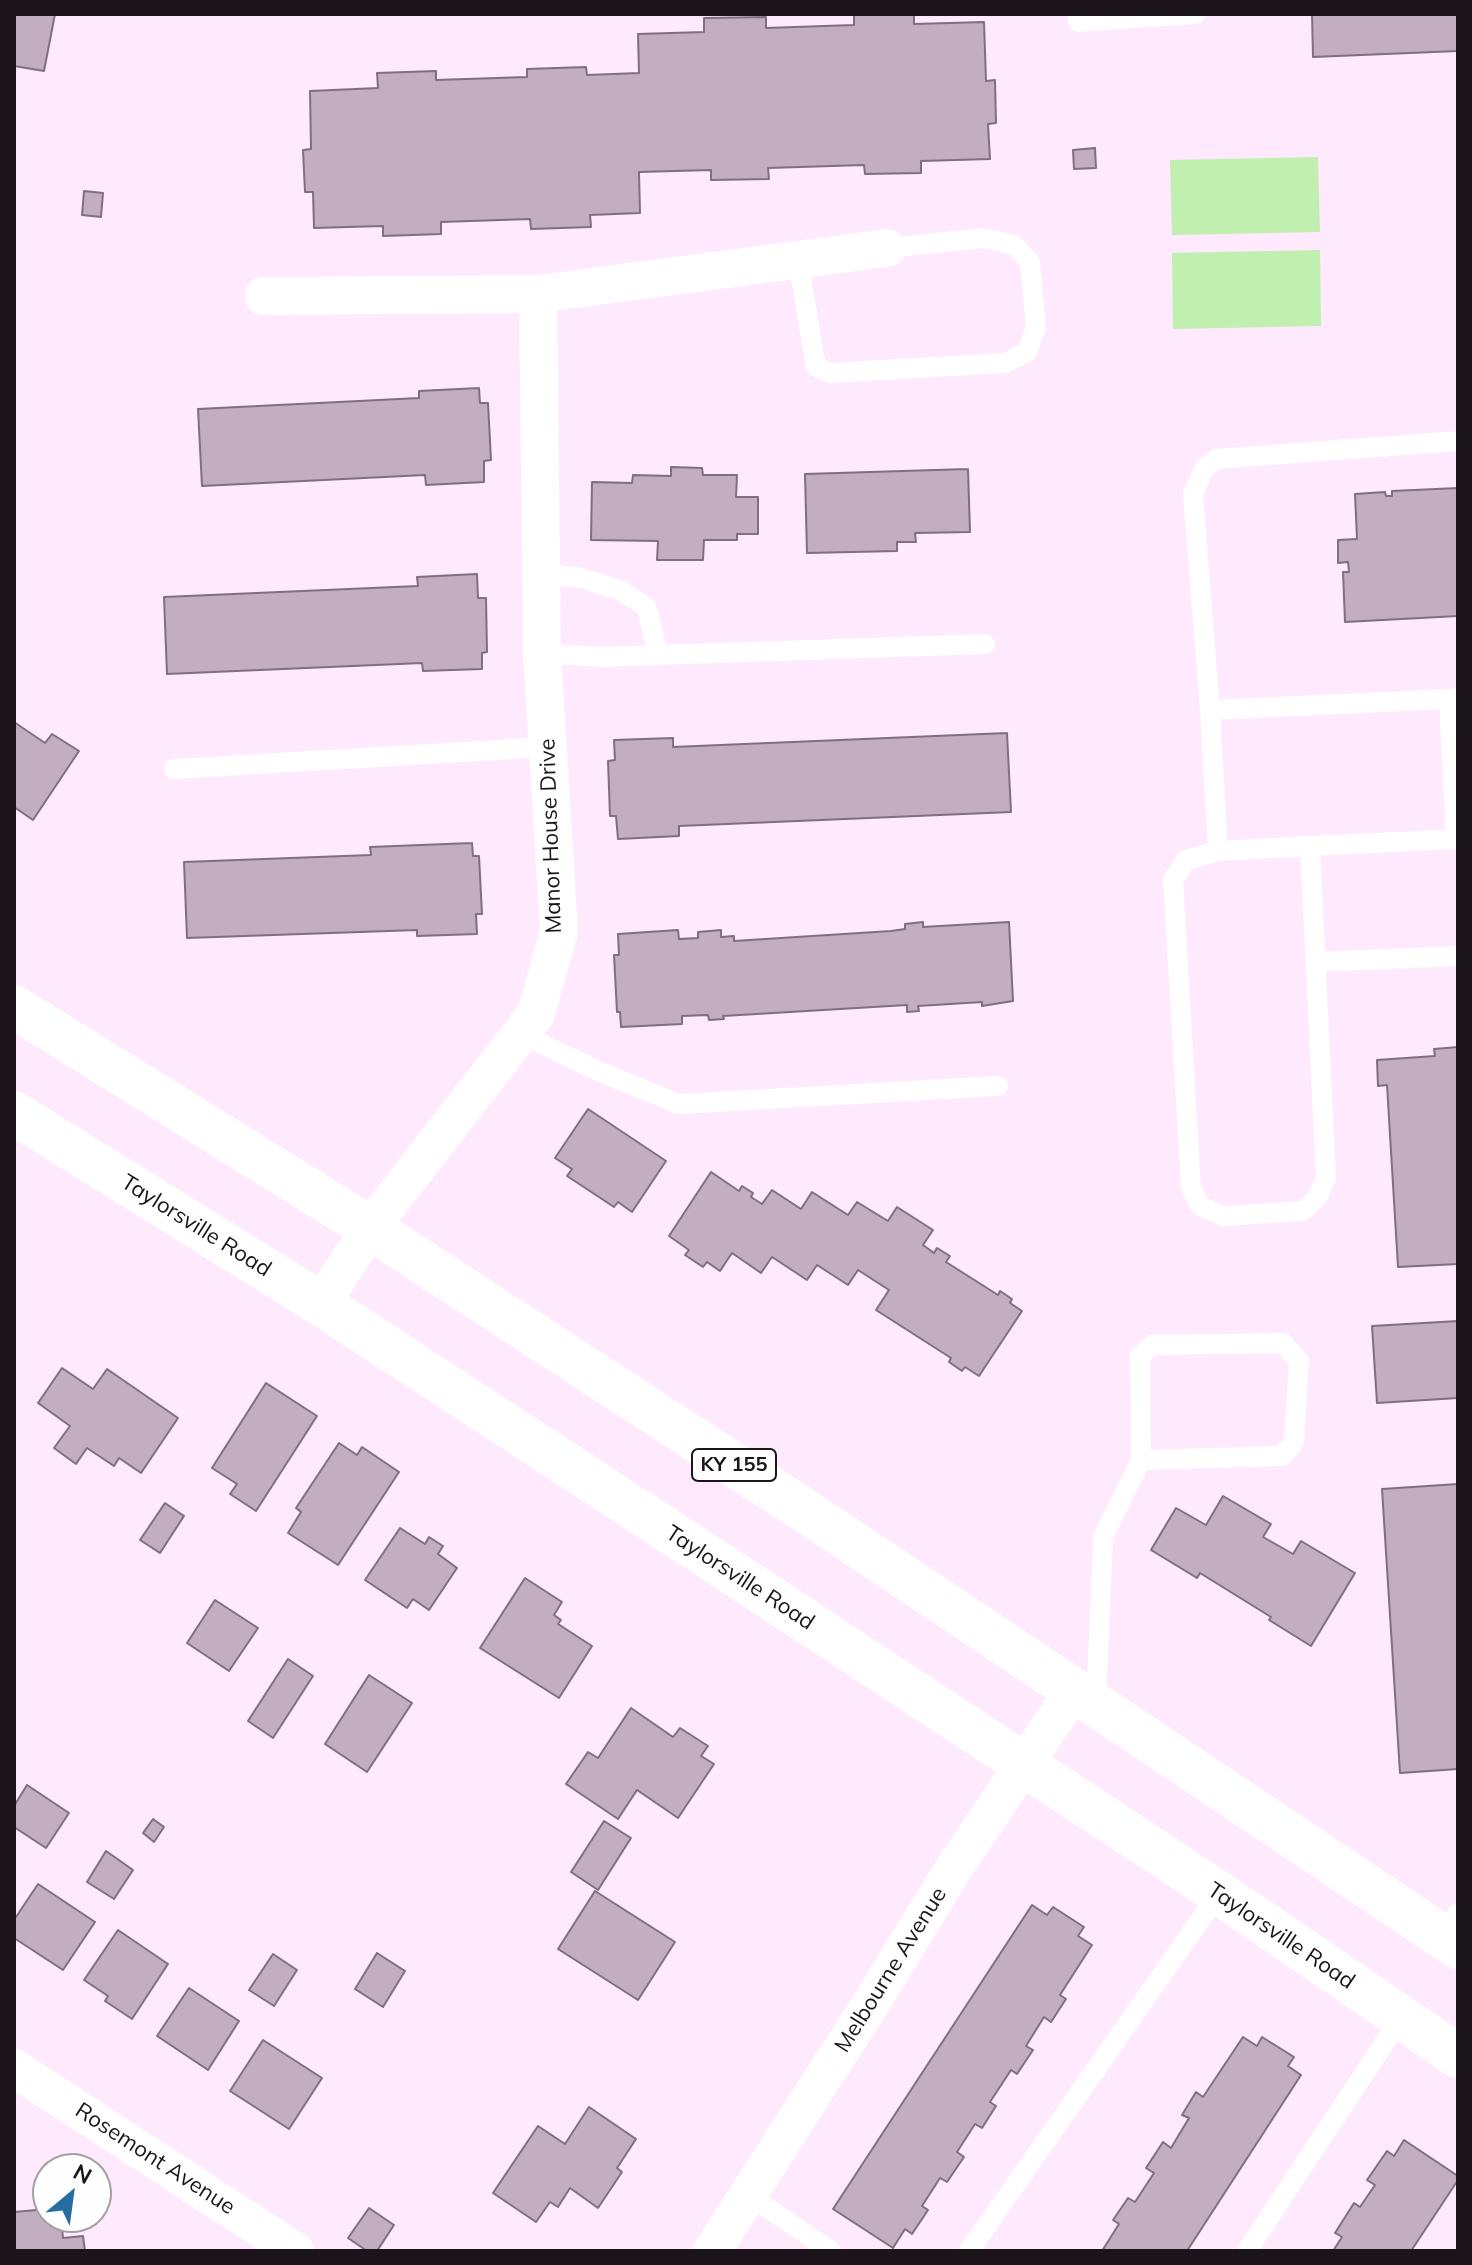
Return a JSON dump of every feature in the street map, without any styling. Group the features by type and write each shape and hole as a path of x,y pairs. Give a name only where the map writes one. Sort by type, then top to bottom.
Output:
{"main road":[{"name":"KY 155","path":"14,1007 370,1228 810,1514 1084,1700 1453,1932"},
{"name":"Taylorsville Road","path":"14,1113 321,1304 1023,1764 1146,1848 1219,1893 1458,2056"}],"street":[{"path":"264,296 538,294 887,248"},
{"name":"Manor House Drive","path":"321,1304 370,1228 536,1014 559,931 542,653 538,294"},
{"name":"Melbourne Avenue","path":"712,2251 1023,1764 1084,1700"},
{"name":"Rosemont Avenue","path":"14,2068 295,2251"}],"lane":[{"path":"1078,14 1078,22 1195,14"},
{"path":"798,260 816,367 829,373 1005,363 1027,352 1036,327 1030,262 1014,245 984,238 887,248"},
{"path":"1218,851 1193,494 1204,469 1216,459 1458,441"},
{"path":"541,573 581,578 620,590 647,608 658,655"},
{"path":"542,653 599,657 985,644"},
{"path":"1210,710 1454,698 1457,839 1310,846 1218,851 1186,860 1173,880 1191,1188 1200,1206 1224,1216 1303,1211 1317,1198 1326,1178 1310,846"},
{"path":"174,769 547,747"},
{"path":"1315,962 1458,956"},
{"path":"521,1034 678,1104 998,1086"},
{"path":"1084,1700 1103,1537 1141,1460 1140,1356 1153,1345 1283,1343 1299,1361 1294,1442 1282,1456 1141,1460"},
{"path":"969,2251 1219,1893"},
{"path":"1247,2251 1401,2018"},
{"path":"748,2195 831,2251"}],"green space":[{"path":"1318,157 1320,232 1172,235 1170,160"},
{"path":"1320,250 1321,326 1173,329 1172,253"}],"building":[{"path":"14,14 55,14 44,71 14,66"},
{"path":"854,14 914,14 914,24 984,22 986,81 995,80 996,123 988,124 990,159 921,161 921,173 865,174 864,165 768,168 769,179 711,180 711,170 639,172 640,213 590,215 591,227 531,229 530,219 441,222 441,234 383,236 383,226 314,228 313,192 305,192 303,150 311,149 310,91 378,88 377,73 436,71 436,80 527,77 527,69 586,67 587,75 639,73 638,34 704,32 704,18 766,17 766,28 854,25"},
{"path":"1312,14 1458,14 1458,51 1313,57"},
{"path":"1095,148 1096,168 1074,169 1073,150"},
{"path":"84,191 103,193 101,217 82,215"},
{"path":"479,388 480,403 488,403 491,460 484,461 484,482 426,485 425,475 202,486 198,409 419,398 419,391"},
{"path":"671,467 702,468 703,475 737,475 736,497 758,497 758,534 737,534 737,540 704,540 703,560 657,560 658,541 591,540 592,482 632,483 633,475 671,476"},
{"path":"968,469 970,532 915,533 916,542 897,542 897,551 807,553 805,474"},
{"path":"1458,488 1458,616 1345,622 1343,572 1349,572 1348,562 1338,563 1338,540 1357,539 1355,494 1385,492 1386,496 1392,496 1392,491"},
{"path":"477,574 478,598 486,598 487,652 482,653 482,669 423,671 422,663 167,674 164,597 418,586 417,577"},
{"path":"14,722 45,743 52,734 79,751 33,820 14,807"},
{"path":"1007,733 1011,812 679,826 679,836 618,839 616,816 610,816 608,761 615,760 614,740 673,738 673,747"},
{"path":"472,843 473,856 479,856 482,914 476,914 477,934 417,936 417,930 187,938 184,862 371,855 370,847"},
{"path":"923,922 923,927 1009,922 1013,1001 982,1006 982,1002 918,1006 919,1011 907,1012 907,1005 723,1016 724,1019 709,1020 708,1015 682,1016 682,1024 621,1027 620,1012 617,1012 614,955 619,955 618,934 678,930 679,939 698,938 698,932 721,930 721,937 734,936 734,941 891,931 905,929 905,924"},
{"path":"1458,1047 1458,1264 1398,1267 1387,1085 1378,1086 1377,1060 1435,1056 1434,1049"},
{"path":"588,1109 666,1161 632,1212 618,1202 614,1207 567,1176 572,1169 555,1158"},
{"path":"711,1172 739,1191 742,1186 762,1204 772,1190 801,1209 812,1192 848,1215 857,1202 888,1221 897,1207 933,1230 923,1245 934,1253 937,1248 950,1256 946,1262 998,1295 1000,1291 1022,1311 979,1376 965,1367 962,1371 949,1362 951,1358 876,1310 889,1290 858,1270 848,1285 817,1265 807,1280 772,1257 761,1273 732,1253 720,1271 707,1262 703,1267 685,1255 689,1250 669,1236"},
{"path":"1458,1321 1458,1398 1377,1403 1372,1326"},
{"path":"62,1368 93,1389 107,1369 178,1418 141,1473 119,1458 114,1466 87,1448 76,1464 54,1448 70,1426 38,1403"},
{"path":"266,1383 317,1416 256,1511 230,1494 237,1484 212,1468"},
{"path":"339,1443 357,1455 362,1447 399,1472 338,1565 288,1533 301,1512 296,1508"},
{"path":"1458,1484 1458,1769 1400,1773 1382,1489"},
{"path":"1223,1496 1271,1524 1263,1537 1293,1554 1301,1541 1355,1573 1311,1646 1200,1573 1197,1578 1151,1550 1176,1508 1206,1525"},
{"path":"165,1503 184,1516 160,1553 140,1540"},
{"path":"400,1528 425,1544 429,1537 443,1546 438,1554 457,1568 429,1610 413,1599 407,1608 365,1580"},
{"path":"525,1578 562,1602 554,1615 561,1620 558,1624 592,1646 559,1698 480,1648"},
{"path":"215,1600 258,1628 229,1671 187,1643"},
{"path":"288,1659 313,1676 273,1738 248,1721"},
{"path":"369,1675 412,1703 367,1772 325,1744"},
{"path":"631,1708 673,1737 680,1728 708,1746 701,1756 714,1764 678,1818 637,1790 618,1819 566,1784 588,1752 598,1758"},
{"path":"27,1785 69,1813 46,1848 14,1827 14,1806"},
{"path":"153,1819 164,1827 154,1842 143,1833"},
{"path":"604,1821 631,1838 598,1890 571,1872"},
{"path":"106,1851 133,1870 114,1899 87,1882"},
{"path":"38,1884 95,1922 63,1970 14,1938 14,1920"},
{"path":"595,1891 675,1942 638,2000 558,1949"},
{"path":"1032,1905 1047,1915 1053,1907 1084,1927 1078,1936 1092,1945 1060,1995 1066,1999 1051,2022 1044,2017 1026,2046 1033,2050 1017,2074 1011,2070 990,2102 996,2106 982,2128 975,2124 957,2152 964,2157 947,2182 940,2178 922,2206 928,2210 912,2234 905,2229 893,2248 833,2209"},
{"path":"118,1930 168,1964 132,2019 105,2001 108,1996 84,1980"},
{"path":"377,1953 405,1971 383,2007 355,1989"},
{"path":"273,1954 297,1970 274,2006 249,1990"},
{"path":"189,1988 239,2021 208,2070 157,2036"},
{"path":"1243,2037 1257,2046 1262,2037 1294,2057 1288,2066 1301,2075 1187,2251 1102,2251 1119,2224 1113,2220 1128,2198 1135,2202 1154,2173 1146,2168 1163,2142 1171,2148 1189,2118 1182,2115 1196,2092 1203,2097"},
{"path":"263,2040 322,2078 289,2129 230,2091"},
{"path":"589,2107 636,2139 617,2168 622,2172 598,2208 570,2188 558,2207 550,2202 536,2222 493,2193 538,2126 565,2144"},
{"path":"1404,2140 1458,2176 1458,2180 1411,2251 1333,2251 1342,2237 1335,2233 1354,2203 1360,2207 1375,2185 1367,2180 1387,2151 1394,2156"},
{"path":"369,2208 394,2225 377,2251 367,2251 348,2238"},
{"path":"32,2210 32,2233 63,2233 63,2238 83,2236 85,2251 14,2251 14,2212"}]}
